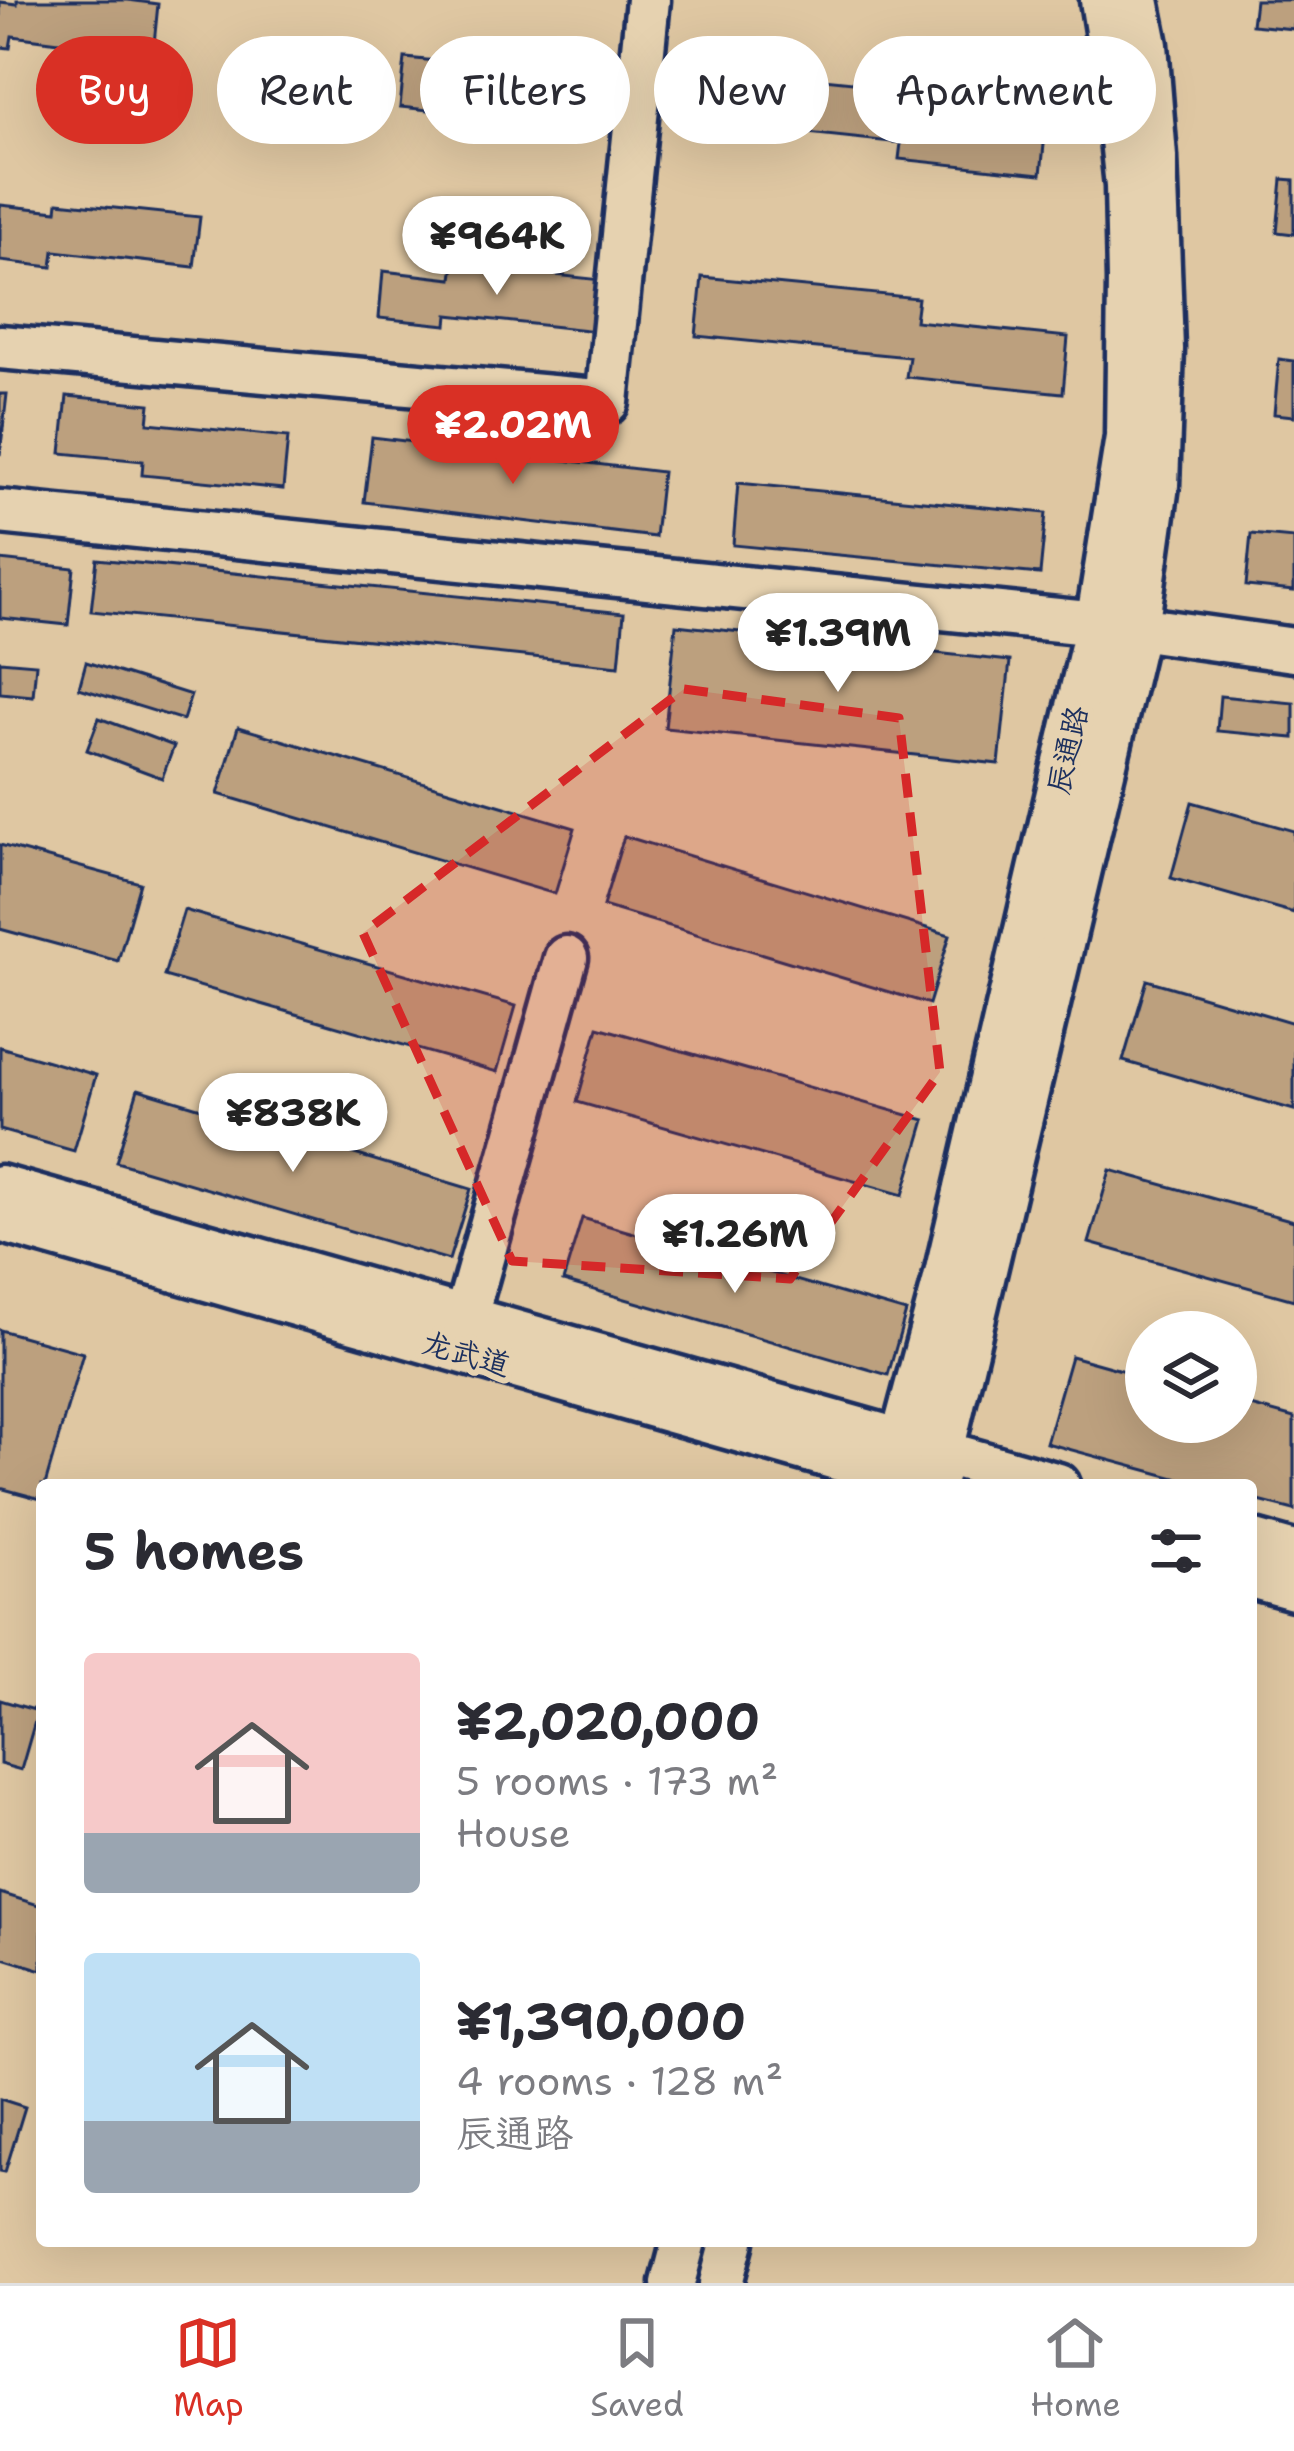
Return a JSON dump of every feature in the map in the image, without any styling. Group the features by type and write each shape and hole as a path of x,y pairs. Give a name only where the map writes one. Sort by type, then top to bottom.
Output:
{"street":[{"path":"0,347 607,402 648,0"},
{"name":"辰通路","path":"1102,0 1127,186 1127,437 1117,627"},
{"name":"辰通路","path":"915,1470 1117,627 1157,485 1162,349 1155,158 1137,0"},
{"path":"0,512 1117,627 1294,650"},
{"path":"0,1187 461,1334 566,958"},
{"name":"龙武道","path":"0,1220 461,1334 915,1470 1001,1479"},
{"path":"1257,1542 1294,1553"},
{"path":"1257,1578 1294,1588"},
{"path":"673,2283 682,2247"},
{"path":"721,2283 730,2247"}],"highlighted area":[{"path":"684,689 899,718 940,1072 790,1279 512,1261 363,933"}],"building":[{"path":"17,0 128,0 158,4 155,36 12,36 10,48 0,47 0,2 17,4"},
{"path":"1255,0 1294,0 1294,29 1252,25"},
{"path":"405,58 420,59 420,109 400,107"},
{"path":"829,79 853,82 853,138 829,135"},
{"path":"901,144 1044,144 1041,174 899,159"},
{"path":"1282,179 1294,180 1294,234 1277,232"},
{"path":"58,202 200,217 194,267 54,251 52,267 0,261 0,205 57,211"},
{"path":"454,264 611,281 606,332 448,315 447,325 379,318 383,271 452,279"},
{"path":"702,277 918,298 915,321 1068,337 1063,393 906,377 909,357 696,336"},
{"path":"1279,359 1294,361 1294,416 1274,414"},
{"path":"0,394 7,394 0,455"},
{"path":"67,396 150,404 148,423 288,437 283,489 142,475 143,461 61,453"},
{"path":"372,437 662,472 655,537 364,502"},
{"path":"738,483 1046,513 1040,574 733,545"},
{"path":"1251,534 1294,538 1294,591 1246,586"},
{"path":"97,559 624,613 619,666 91,611"},
{"path":"0,560 74,568 68,625 0,618"},
{"path":"676,625 1010,661 999,764 665,728"},
{"path":"0,661 36,664 33,696 0,693"},
{"path":"86,662 191,695 183,720 79,688"},
{"path":"1220,696 1294,703 1294,738 1217,731"},
{"path":"99,718 174,746 162,778 87,750"},
{"path":"238,727 575,828 555,894 218,794"},
{"path":"1192,802 1294,831 1294,913 1171,878"},
{"path":"624,836 950,935 929,1004 603,906"},
{"path":"0,845 140,883 118,961 0,929"},
{"path":"184,910 516,1006 497,1072 164,976"},
{"path":"1147,980 1294,1023 1294,1110 1123,1061"},
{"path":"598,1027 925,1120 903,1195 577,1102"},
{"path":"0,1047 96,1075 74,1151 0,1130"},
{"path":"138,1089 471,1189 449,1260 116,1162"},
{"path":"1110,1170 1294,1221 1294,1300 1089,1243"},
{"path":"582,1218 906,1312 888,1375 563,1281"},
{"path":"0,1330 83,1353 47,1479 36,1479 36,1498 0,1488"},
{"path":"1071,1356 1125,1371 1125,1443 1257,1443 1257,1408 1294,1418 1294,1510 1257,1501 1257,1479 1179,1479 1046,1443"},
{"path":"0,1700 36,1710 21,1770 0,1764"},
{"path":"0,1893 36,1904 36,1968 0,1957"},
{"path":"0,2099 25,2107 5,2172 0,2171"}]}
